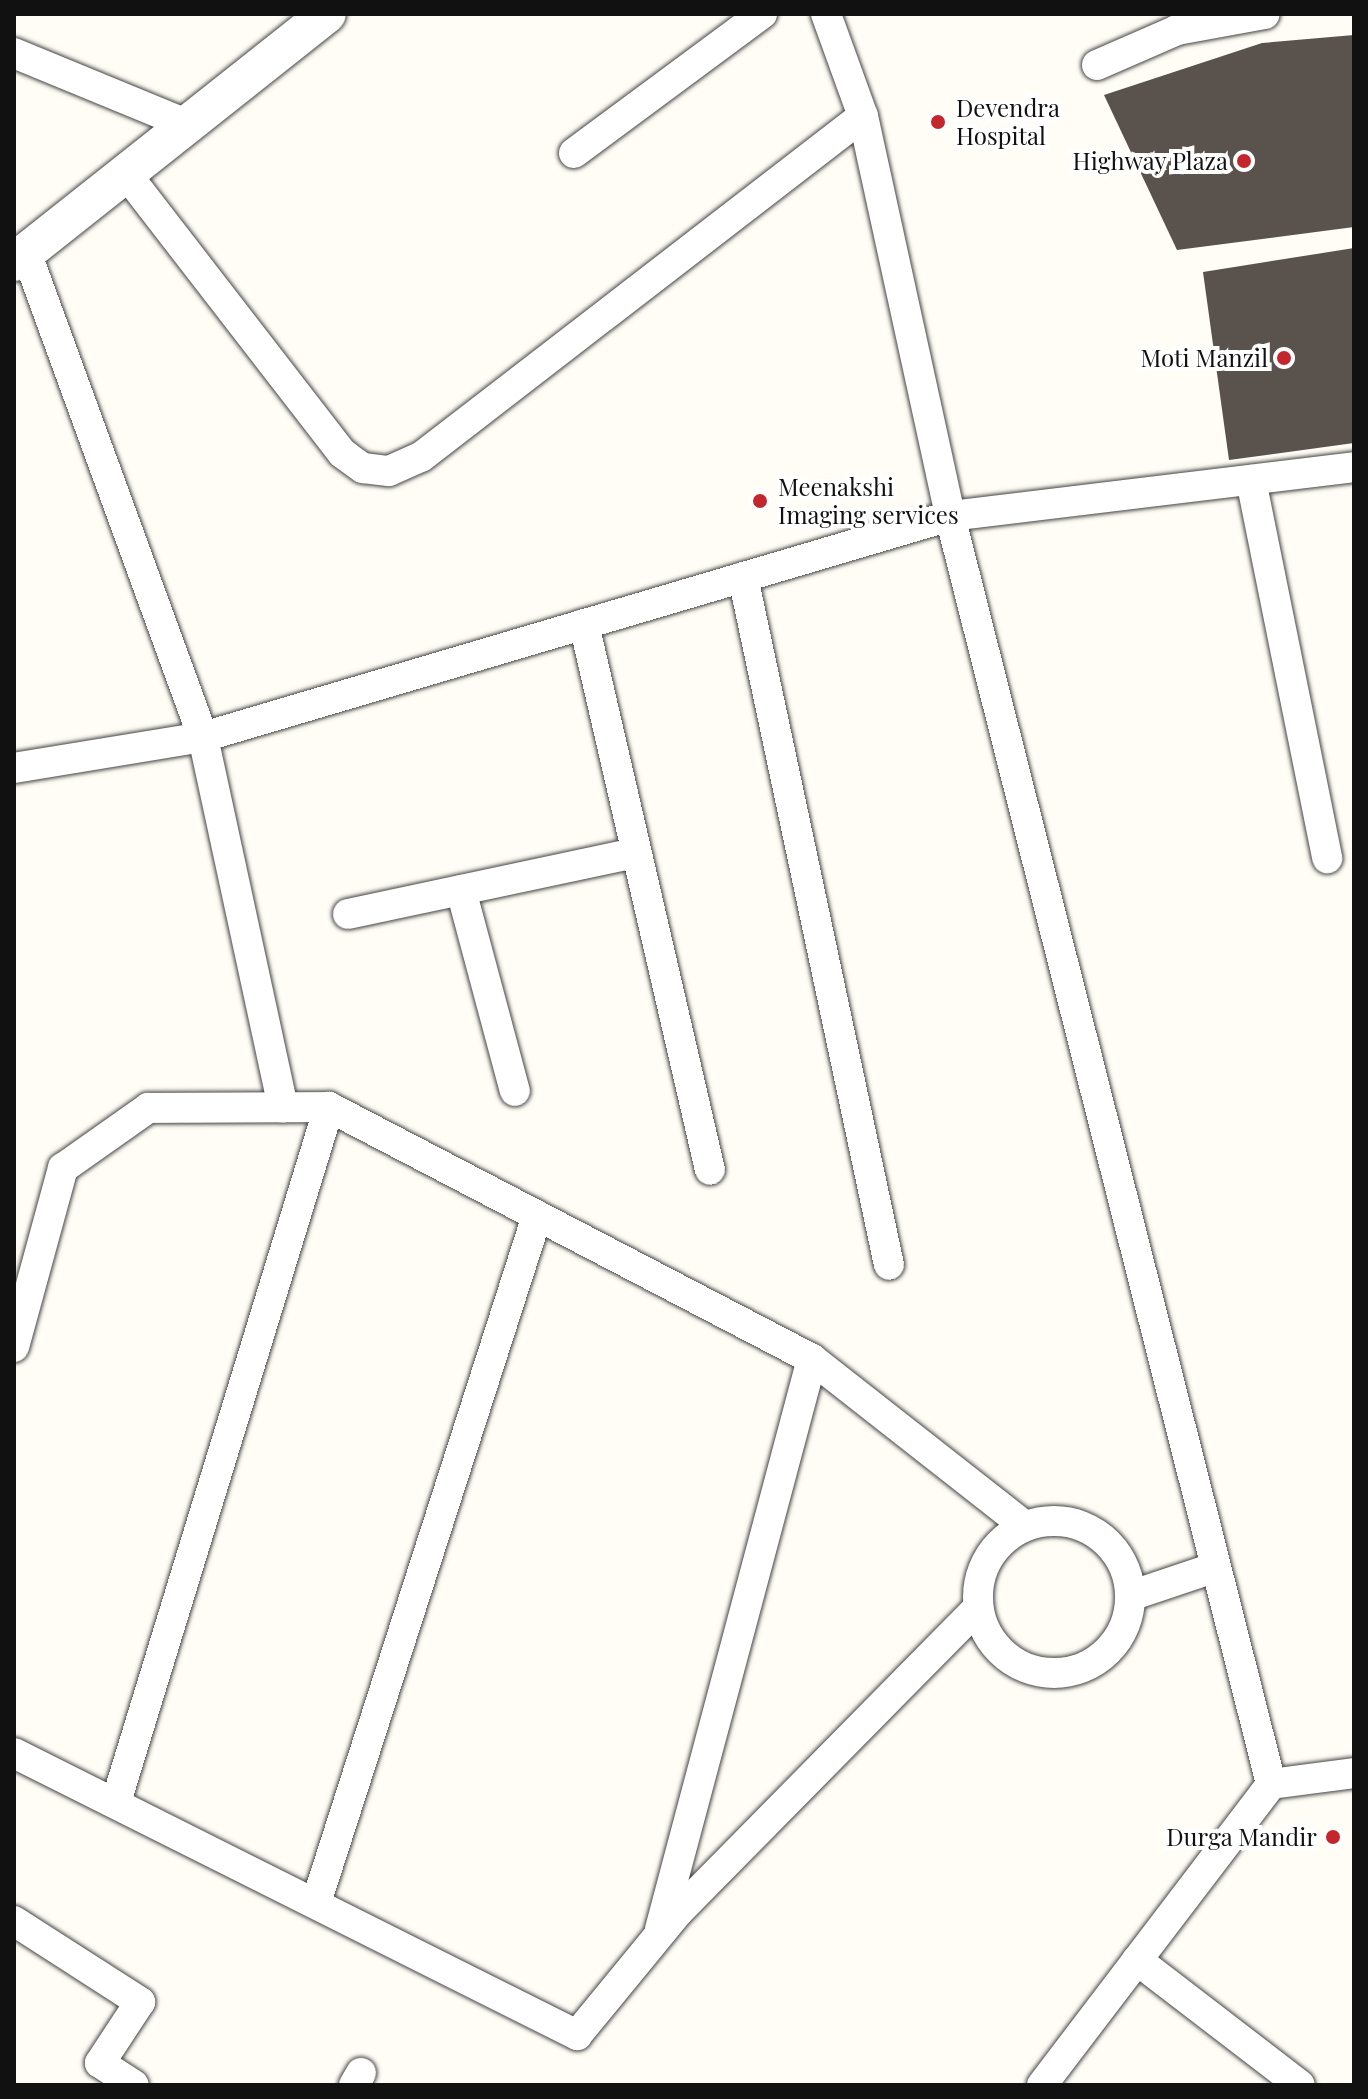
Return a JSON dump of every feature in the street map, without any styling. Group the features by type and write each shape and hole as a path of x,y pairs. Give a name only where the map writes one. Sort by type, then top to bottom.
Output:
{"street":[{"path":"574,153 762,14"},
{"path":"826,14 863,116 950,516 1213,1568 1271,1784"},
{"path":"1097,65 1177,30 1265,14"},
{"path":"283,1107 203,737 20,257 311,19"},
{"path":"14,53 186,124"},
{"path":"124,171 342,453 363,468 389,471 421,457 863,116"},
{"path":"14,768 203,737 950,516 1354,467"},
{"path":"1251,480 1327,858"},
{"path":"743,577 889,1265"},
{"path":"584,624 710,1170"},
{"path":"348,914 636,853"},
{"path":"461,890 515,1091"},
{"path":"116,1802 329,1107"},
{"path":"14,1347 63,1168 148,1108 329,1107 812,1359 1024,1525"},
{"path":"316,1903 537,1216"},
{"path":"658,1936 812,1359"},
{"path":"1067,1520 1104,1536 1131,1579 1133,1595 1120,1640 1089,1666 1047,1674 1011,1661 985,1633 977,1609 978,1581 992,1549 1024,1525 1067,1520"},
{"path":"1133,1595 1213,1568"},
{"path":"14,1753 577,2035 658,1936 977,1609"},
{"path":"1042,2085 1271,1784 1354,1773"},
{"path":"14,1921 140,2002 100,2063 134,2085"},
{"path":"1137,1960 1300,2085"}],"building":[{"name":"Highway Plaza","path":"1354,35 1354,227 1177,250 1104,95 1262,43"},
{"name":"Moti Manzil","path":"1354,248 1354,443 1229,460 1203,272"}],"place":[{"name":"Devendra Hospital","path":"938,122"},
{"name":"Highway Plaza","path":"1244,161"},
{"name":"Moti Manzil","path":"1284,358"},
{"name":"Meenakshi Imaging services","path":"760,501"},
{"name":"Durga Mandir","path":"1333,1837"}]}
